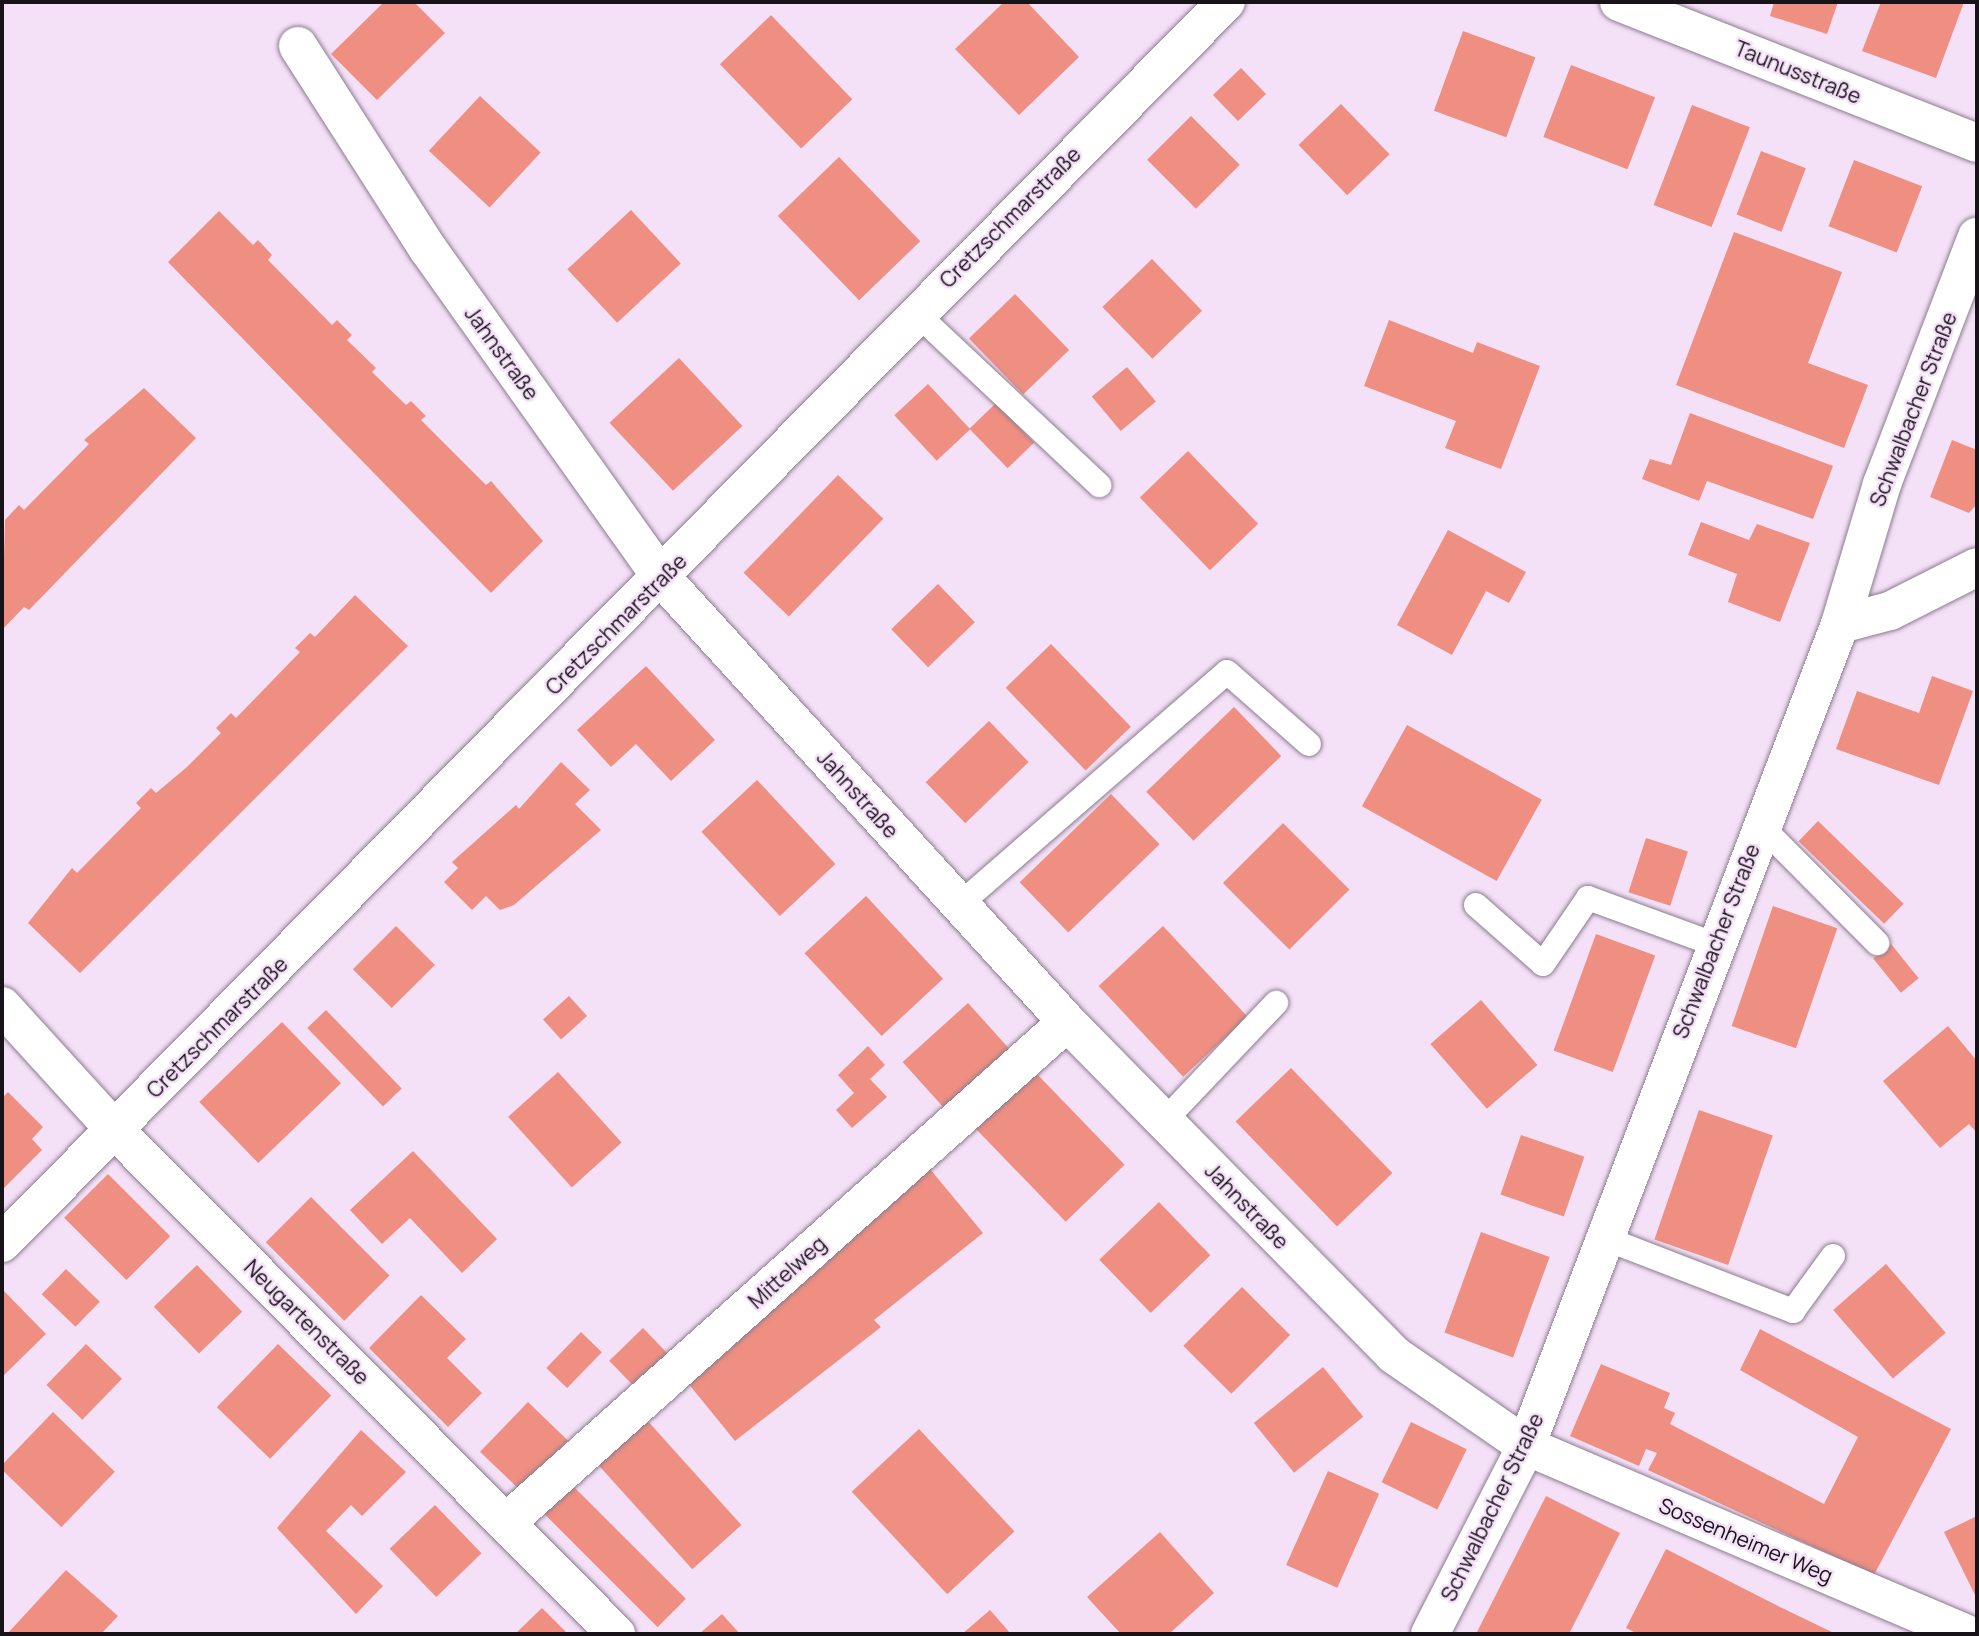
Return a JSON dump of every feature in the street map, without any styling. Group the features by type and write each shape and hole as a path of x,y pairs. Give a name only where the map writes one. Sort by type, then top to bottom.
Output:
{"street":[{"name":"Cretzschmarstraße","path":"2,1243 662,578 915,312 1226,2"},
{"name":"Taunusstraße","path":"1619,2 1977,143"},
{"name":"Jahnstraße","path":"298,46 428,249 662,578 1067,1022 1394,1355 1526,1446"},
{"name":"Schwalbacher Straße","path":"1430,1634 1526,1446 1759,824 1840,624 1882,484 1977,237"},
{"path":"1840,624 1890,611 1977,567"},
{"name":"Neugartenstraße","path":"2,1006 115,1130 508,1521 616,1634"},
{"name":"Mittelweg","path":"508,1521 1067,1022"},
{"name":"Sossenheimer Weg","path":"1526,1446 1966,1634"}],"lane":[{"path":"915,312 1100,485"},
{"path":"959,905 1227,672 1309,744"},
{"path":"1759,824 1877,943"},
{"path":"1476,905 1543,964 1588,898 1714,944"},
{"path":"1164,1121 1276,1003"},
{"path":"1604,1238 1793,1311 1833,1256"}],"building":[{"path":"384,2 414,2 445,33 377,100 331,54"},
{"path":"1004,2 1027,2 1079,57 1019,115 955,49"},
{"path":"1774,2 1838,2 1827,34 1770,16"},
{"path":"1881,2 1964,2 1936,78 1862,51"},
{"path":"771,15 852,99 801,148 720,64"},
{"path":"1463,31 1535,57 1506,137 1434,111"},
{"path":"1571,65 1655,97 1627,169 1543,137"},
{"path":"1241,68 1266,94 1238,121 1213,95"},
{"path":"480,96 541,153 490,207 429,151"},
{"path":"1341,104 1390,154 1347,195 1299,145"},
{"path":"1692,105 1750,127 1712,227 1654,205"},
{"path":"1191,116 1240,165 1196,209 1147,160"},
{"path":"1761,151 1806,168 1781,232 1737,214"},
{"path":"839,157 920,241 859,300 778,216"},
{"path":"1854,160 1922,186 1897,252 1829,226"},
{"path":"631,210 681,263 617,323 567,269"},
{"path":"219,211 253,245 258,240 272,255 268,260 332,325 337,320 352,335 347,340 376,368 372,372 406,405 411,401 426,416 421,420 486,485 491,481 543,541 491,593 168,262"},
{"path":"1734,232 1842,272 1808,363 1868,385 1844,448 1676,385"},
{"path":"1152,259 1202,311 1152,359 1102,307"},
{"path":"1015,294 1069,350 1023,395 969,338"},
{"path":"1389,320 1473,353 1477,342 1540,366 1501,469 1445,448 1456,421 1364,386"},
{"path":"679,358 742,426 673,491 610,423"},
{"path":"1127,367 1156,401 1121,431 1092,397"},
{"path":"928,384 970,429 937,461 894,415"},
{"path":"144,388 196,438 29,610 24,607 2,630 5,520 19,505 24,510 89,444 84,440"},
{"path":"996,403 1034,443 1008,468 969,429"},
{"path":"1690,413 1833,466 1813,519 1707,481 1699,501 1642,479 1650,459 1671,465"},
{"path":"1952,440 1977,450 1977,504 1969,513 1930,497"},
{"path":"1188,451 1258,524 1210,570 1140,498"},
{"path":"838,475 883,519 789,617 744,573"},
{"path":"1701,522 1749,540 1757,524 1810,543 1780,622 1728,602 1737,574 1688,555"},
{"path":"1448,530 1526,572 1509,603 1486,591 1452,655 1397,625"},
{"path":"938,584 975,622 928,667 891,629"},
{"path":"355,595 408,646 80,973 28,923 72,868 77,873 141,808 136,803 151,788 156,793 187,767 221,733 216,728 231,713 236,718 300,652 295,648 310,633 315,637"},
{"path":"1051,644 1131,727 1086,770 1006,688"},
{"path":"646,666 715,740 671,781 636,744 611,767 577,730"},
{"path":"1932,676 1973,691 1939,785 1836,749 1857,691 1919,713"},
{"path":"1234,707 1281,756 1193,841 1146,792"},
{"path":"989,721 1029,762 965,823 926,782"},
{"path":"1407,725 1542,800 1497,881 1362,806"},
{"path":"561,762 590,790 575,804 601,830 514,905 500,910 486,896 472,910 444,882 458,868 452,862 516,805 519,809"},
{"path":"757,780 835,864 780,916 701,832"},
{"path":"1111,794 1160,844 1068,933 1020,882"},
{"path":"1818,821 1904,904 1884,924 1799,841"},
{"path":"1283,823 1349,889 1289,950 1223,883"},
{"path":"1646,838 1688,852 1670,906 1628,892"},
{"path":"866,896 943,979 882,1036 805,953"},
{"path":"1773,906 1837,928 1796,1048 1732,1026"},
{"path":"396,926 435,965 392,1008 353,969"},
{"path":"1163,926 1248,1017 1183,1077 1099,986"},
{"path":"1596,934 1655,956 1613,1072 1554,1051"},
{"path":"1891,944 1919,978 1901,993 1873,958"},
{"path":"569,996 587,1016 561,1039 543,1019"},
{"path":"1481,1000 1537,1065 1487,1109 1430,1044"},
{"path":"968,1003 1011,1051 945,1109 903,1062"},
{"path":"326,1010 402,1088 383,1106 307,1028"},
{"path":"282,1022 341,1083 258,1163 199,1102"},
{"path":"1948,1026 1977,1061 1977,1133 1969,1124 1940,1148 1883,1081"},
{"path":"868,1046 885,1065 870,1079 887,1097 852,1128 836,1110 854,1093 838,1075"},
{"path":"1291,1068 1392,1173 1337,1227 1236,1121"},
{"path":"558,1072 622,1143 572,1187 508,1117"},
{"path":"1035,1072 1125,1165 1066,1222 976,1129"},
{"path":"8,1092 43,1127 32,1139 42,1150 2,1190 2,1098"},
{"path":"1699,1110 1773,1135 1728,1265 1654,1240"},
{"path":"1521,1135 1584,1157 1564,1216 1500,1195"},
{"path":"413,1151 497,1239 462,1273 410,1218 382,1244 350,1210"},
{"path":"930,1169 983,1233 874,1320 881,1327 735,1441 683,1377 828,1262 822,1256"},
{"path":"108,1174 170,1236 126,1280 64,1218"},
{"path":"311,1197 389,1275 344,1321 266,1242"},
{"path":"1159,1202 1210,1255 1151,1313 1099,1260"},
{"path":"1481,1232 1550,1257 1513,1358 1444,1333"},
{"path":"1886,1264 1946,1333 1893,1379 1833,1310"},
{"path":"197,1265 242,1312 199,1353 154,1307"},
{"path":"66,1269 100,1302 75,1327 42,1294"},
{"path":"1242,1287 1290,1335 1231,1394 1183,1346"},
{"path":"2,1289 46,1334 2,1377"},
{"path":"421,1295 466,1339 447,1358 482,1393 448,1427 369,1348"},
{"path":"643,1328 668,1354 634,1387 609,1361"},
{"path":"1760,1329 1951,1429 1874,1575 1648,1470 1657,1453 1646,1449 1639,1466 1570,1436 1601,1364 1670,1393 1664,1408 1675,1413 1670,1424 1824,1504 1858,1437 1740,1370"},
{"path":"581,1332 602,1352 567,1388 546,1368"},
{"path":"86,1344 122,1379 82,1420 46,1385"},
{"path":"278,1344 331,1395 270,1459 217,1407"},
{"path":"1323,1367 1363,1417 1294,1473 1254,1423"},
{"path":"528,1402 570,1443 523,1493 480,1452"},
{"path":"53,1412 115,1472 61,1527 2,1470 2,1465"},
{"path":"645,1418 741,1525 692,1569 596,1462"},
{"path":"1411,1422 1467,1449 1437,1509 1382,1482"},
{"path":"919,1429 1014,1531 947,1594 852,1492"},
{"path":"361,1430 406,1472 362,1516 351,1505 326,1531 383,1586 356,1614 277,1528"},
{"path":"1328,1471 1379,1494 1337,1588 1286,1565"},
{"path":"572,1485 686,1599 658,1627 544,1513"},
{"path":"1546,1496 1620,1533 1569,1634 1476,1634"},
{"path":"435,1505 482,1553 436,1597 390,1549"},
{"path":"1977,1516 1977,1599 1944,1532"},
{"path":"1160,1532 1214,1593 1169,1634 1121,1634 1087,1597"},
{"path":"1666,1549 1836,1634 1638,1634 1626,1628"},
{"path":"66,1570 118,1616 101,1634 7,1634"},
{"path":"542,1608 568,1634 515,1634"},
{"path":"990,1610 1011,1634 962,1634"},
{"path":"722,1614 740,1634 699,1634"}]}
